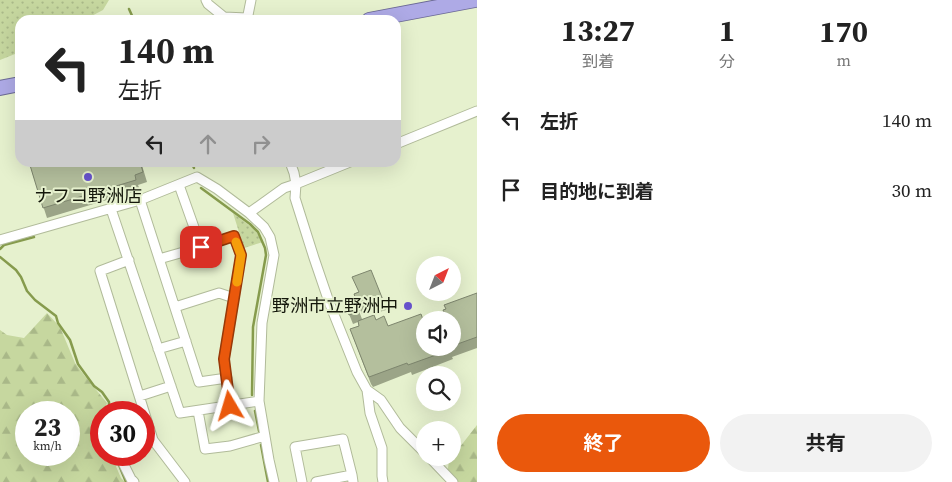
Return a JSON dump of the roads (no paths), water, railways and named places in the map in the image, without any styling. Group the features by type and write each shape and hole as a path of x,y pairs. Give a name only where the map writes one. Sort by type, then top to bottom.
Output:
{"highway":[{"path":"396,15 475,0"},
{"path":"0,88 15,85"}],"street":[{"path":"206,0 222,15"},
{"path":"248,15 251,0"},
{"path":"401,142 477,111"},
{"path":"292,167 296,184 295,198 314,258 357,372 367,390 370,413 382,448 383,482"},
{"path":"249,213 284,188 338,167"},
{"path":"0,238 111,209 140,200 197,177 217,189 249,213 264,227 270,238 274,255 262,323 259,402 274,482"},
{"path":"179,184 201,247"},
{"path":"140,200 199,382 227,378"},
{"path":"111,209 180,413 259,402"},
{"path":"159,259 234,236 241,255 224,359 230,406"},
{"path":"129,260 100,271 141,401"},
{"path":"175,307 219,293 234,298"},
{"path":"158,349 186,342"},
{"path":"140,396 170,386"},
{"path":"367,390 380,400 400,428 416,444"},
{"path":"198,411 205,449 230,446 265,436"},
{"path":"302,482 295,447 343,439 352,479 316,482"},
{"path":"155,443 185,482"},
{"path":"124,466 134,482"},
{"path":"438,466 453,482"}],"waterway":[{"path":"129,9 132,15"},
{"path":"201,188 250,224 258,232 265,248 266,255 253,327 252,395"},
{"path":"0,249 4,245 34,237"},
{"path":"0,257 16,270 27,291 35,300 56,316 58,323 70,340 78,364 94,386 102,392 108,401"},
{"path":"255,411 259,431"},
{"path":"261,445 268,482"},
{"path":"119,466 126,482"}],"place":[{"name":"ナフコ野洲店","path":"88,177"},
{"name":"野洲市立野洲中","path":"408,306"}]}
